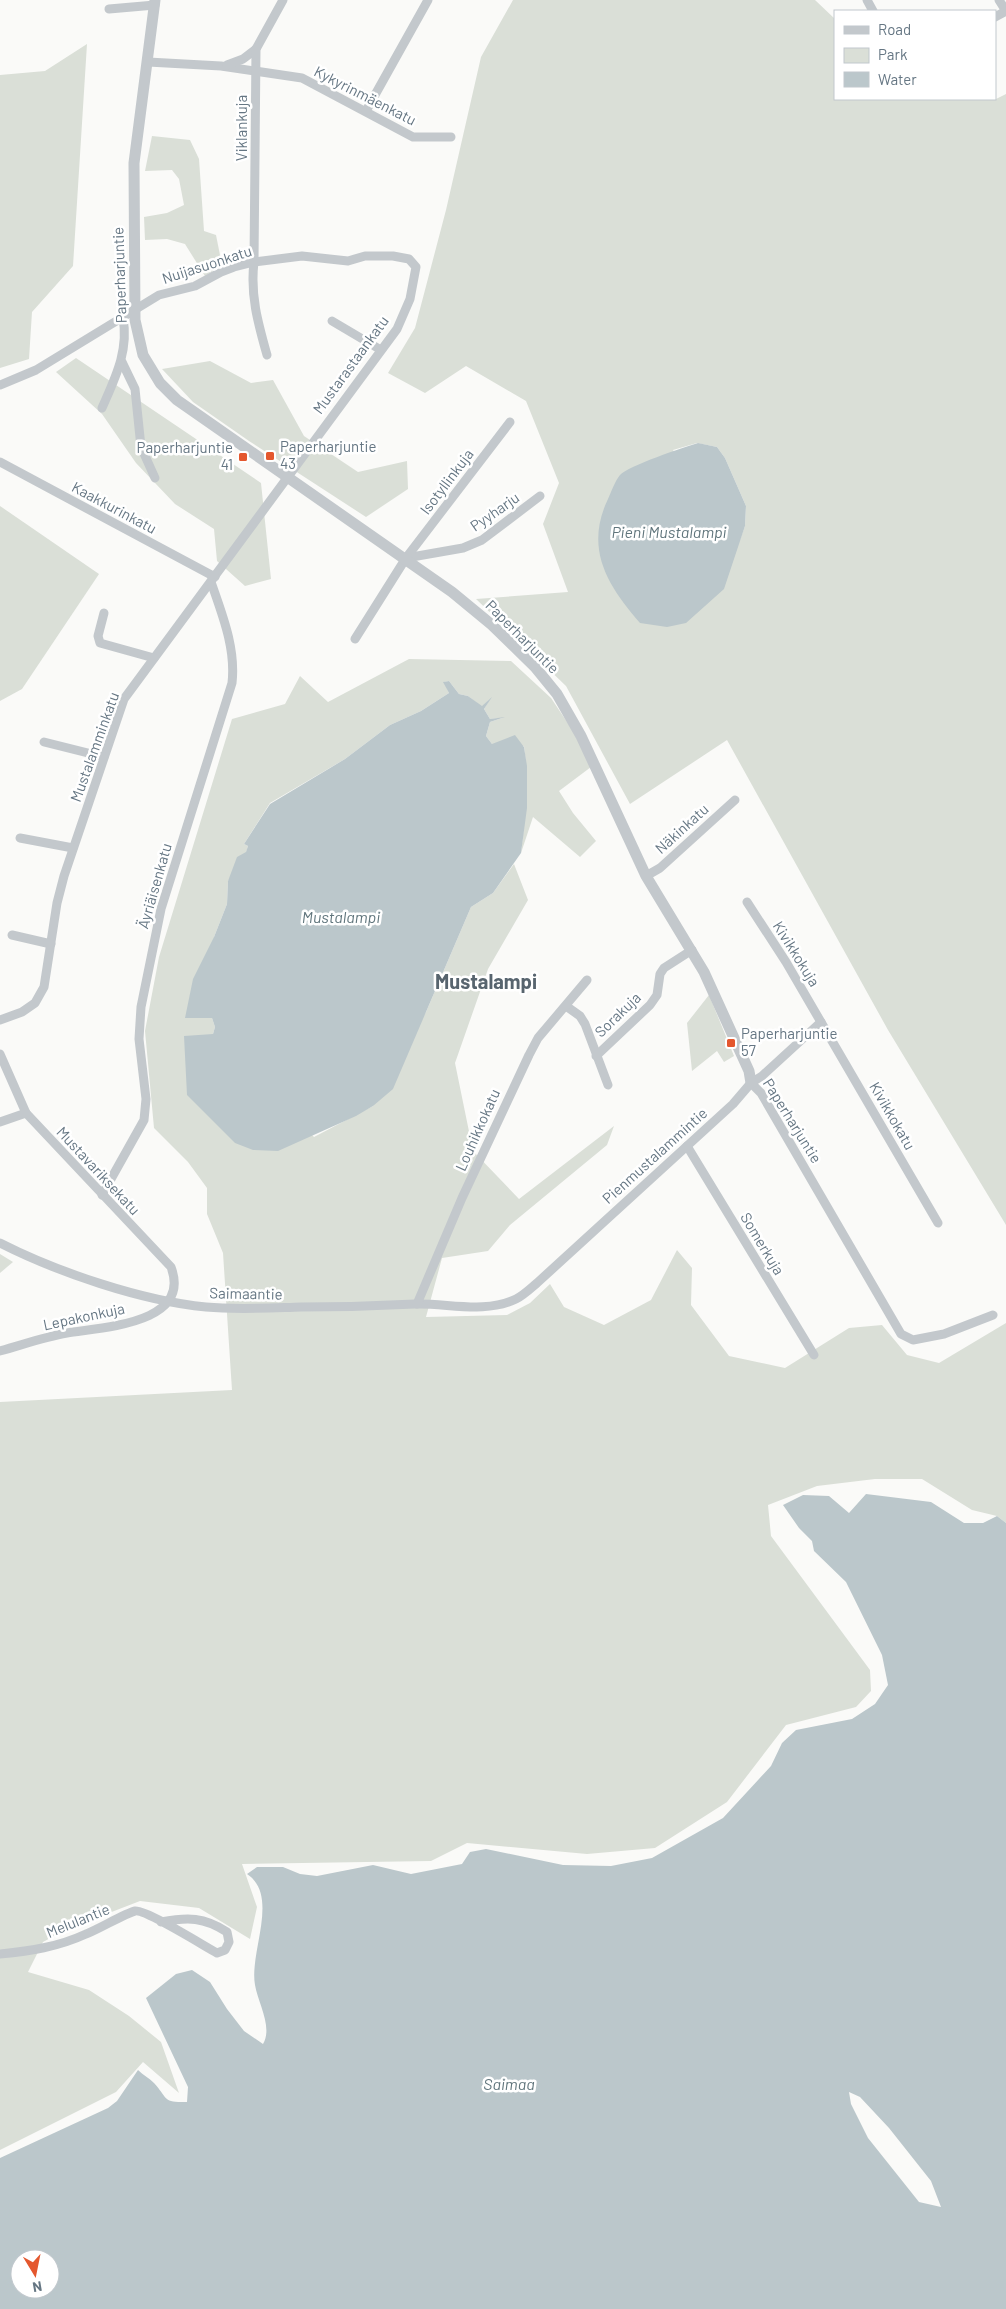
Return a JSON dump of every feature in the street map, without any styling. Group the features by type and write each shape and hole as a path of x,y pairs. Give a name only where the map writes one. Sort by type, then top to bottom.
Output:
{"street":[{"name":"Viklankuja","path":"266,355 254,306 252,283 254,262 256,49 283,0"},
{"path":"366,111 428,0"},
{"path":"999,0 1006,11"},
{"path":"109,9 155,3"},
{"name":"Paperharjuntie","path":"155,3 134,163 134,311 138,342 143,355 160,383 177,400 406,558 492,624 535,667 557,694 581,736 646,876 692,950 726,1020 749,1072 751,1083 761,1093 901,1334 913,1340 936,1336 992,1315"},
{"path":"221,66 236,62 256,49"},
{"name":"Kykyrinmäenkatu","path":"148,62 221,66 302,78 413,137 450,137"},
{"name":"Nuijasuonkatu","path":"0,385 36,370 159,295 195,286 221,272 254,262 302,256 348,261 366,256 393,256 413,262"},
{"name":"Mustarastaankatu","path":"288,476 397,329 410,299 416,273 413,262"},
{"path":"102,408 122,362 126,332 123,318"},
{"path":"332,321 380,350"},
{"path":"122,362 135,389 141,448 155,478"},
{"name":"Isotyllinkuja","path":"355,639 406,558 510,422"},
{"name":"Kaakkurinkatu","path":"0,462 213,579"},
{"name":"Mustalamminkatu","path":"0,1020 22,1012 35,1003 44,987 57,903 73,848 124,698 288,476"},
{"name":"Pyyharju","path":"406,558 464,548 482,540 540,496"},
{"name":"Äyriäisenkatu","path":"102,1195 144,1120 146,1099 139,1039 141,1007 152,944 164,899 232,683 234,668 228,632 213,579"},
{"path":"104,613 98,636 100,643 154,658"},
{"path":"44,742 104,757"},
{"name":"Näkinkatu","path":"646,876 660,868 735,800"},
{"path":"20,838 73,848"},
{"name":"Kivikkokuja","path":"747,902 786,962 821,1022"},
{"path":"12,935 51,944"},
{"name":"Sorakuja","path":"596,1056 650,1006 657,995 660,974 664,968 692,950"},
{"name":"Louhikkokatu","path":"417,1304 462,1198 525,1062 538,1038 587,980"},
{"path":"566,1006 580,1016 585,1024 608,1085"},
{"name":"Pienmustalammintie","path":"502,1304 517,1298 537,1283 743,1094 751,1083 762,1076 821,1022"},
{"name":"Kivikkokatu","path":"821,1022 938,1223"},
{"name":"Mustavariksekatu","path":"0,1054 26,1113 171,1267 175,1278 170,1302"},
{"path":"0,1122 26,1113"},
{"name":"Somerkuja","path":"687,1146 814,1355"},
{"name":"Saimaantie","path":"0,1243 54,1267 126,1291 170,1302 207,1307 256,1309 417,1304 481,1307 502,1304"},
{"name":"Lepakonkuja","path":"0,1351 64,1334 107,1327 144,1318 159,1312 170,1302"},
{"name":"Melulantie","path":"0,1954 44,1949 84,1935 135,1911 149,1914 161,1922 217,1952 225,1950 229,1942 227,1932 213,1923 195,1918 161,1922"}],"green space":[{"path":"513,0 815,0 834,18 834,100 996,100 1006,94 1006,1225 888,1030 727,740 630,804 566,686 476,599 568,592 543,524 559,483 526,401 466,366 425,393 388,373 415,328 446,210 481,57","holes":["697,443 717,447 725,458 746,506 745,526 738,545 673,450"]},
{"path":"87,44 73,266 32,312 29,359 0,368 0,75 45,71"},
{"path":"152,136 190,140 199,159 204,231 216,235 222,265 205,276 185,244 167,239 145,240 144,217 167,213 184,205 179,179 172,170 145,171"},
{"path":"76,358 261,483 271,579 245,586 217,561 214,529 175,504 136,463 102,414 56,372"},
{"path":"210,361 251,383 273,380 304,436 358,472 407,461 408,489 366,517 193,402 162,369"},
{"path":"0,506 99,574 22,689 0,701"},
{"path":"409,659 511,661 551,698 573,731 591,767 559,791 573,813 596,841 580,857 533,817 521,853 526,786 524,746 492,744 486,736 490,722 502,718 490,719 484,709 490,699 482,707 468,696 459,694 449,681 444,682 449,693 421,711 390,725 345,759 270,803 244,844 248,846 246,853 228,881 227,904 214,937 212,1018 215,1027 213,1034 314,1137 373,1106 426,1012 471,907 493,893 514,864 528,900 488,969 455,1063 473,1151 519,1199 614,1126 607,1145 510,1225 488,1251 442,1258 426,1317 507,1315 530,1303 550,1284 564,1307 604,1325 651,1300 677,1250 692,1268 691,1305 729,1356 785,1368 849,1328 882,1325 907,1355 939,1363 1006,1323 1006,1523 997,1516 972,1510 922,1479 875,1479 817,1486 768,1505 771,1536 870,1670 871,1691 856,1707 786,1725 727,1802 655,1848 587,1854 467,1843 431,1861 242,1864 257,1907 250,1939 199,1908 140,1901 65,1930 43,1942 28,1972 89,1990 129,2016 161,2042 179,2093 143,2062 116,2092 0,2150 0,1402 232,1390 223,1253 207,1214 207,1188 188,1162 154,1128 145,1031 159,957 232,719 285,704 300,676 328,702"},
{"path":"709,995 734,1056 724,1062 717,1051 692,1071 687,1023"},
{"path":"0,1254 13,1262 0,1273"}],"water":[{"name":"Pieni Mustalampi","path":"698,443 717,447 725,458 746,506 745,526 724,589 686,623 667,627 640,623 618,595 609,581 603,566 598,534 601,517 616,480 625,471"},
{"name":"Mustalampi","path":"449,681 459,694 468,696 482,706 492,697 484,709 490,719 505,717 490,722 486,736 492,744 515,735 524,747 527,766 527,808 521,853 493,893 471,907 393,1089 373,1106 356,1116 278,1151 253,1150 235,1143 187,1095 184,1036 213,1034 215,1027 212,1018 185,1018 193,979 214,937 227,904 228,881 237,857 246,852 248,846 244,844 270,804 345,759 390,725 421,711 449,693 443,682"},
{"name":"Saimaa","path":"866,1494 931,1502 964,1523 983,1523 997,1516 1006,1523 1006,2309 0,2309 0,2158 108,2108 117,2101 138,2070 154,2083 169,2100 173,2102 187,2102 188,2087 146,1998 176,1974 192,1970 210,1982 244,2031 263,2044 266,2037 266,2023 255,1985 254,1972 261,1925 261,1896 257,1884 247,1874 257,1867 283,1867 300,1874 317,1876 373,1865 411,1874 462,1864 470,1852 486,1849 563,1865 611,1866 652,1858 723,1818 771,1766 782,1743 796,1730 852,1719 875,1704 888,1685 882,1655 846,1582 814,1551 812,1541 799,1528 783,1505 803,1495 829,1496 849,1513","holes":["849,2092 860,2097 889,2128 931,2181 941,2207 919,2202 868,2138 851,2104"]}],"place":[{"name":"Paperharjuntie 43","path":"270,456"},
{"name":"Paperharjuntie 41","path":"243,457"},
{"name":"Paperharjuntie 57","path":"731,1043"}],"district":[{"name":"Mustalampi","path":"486,982"}]}
